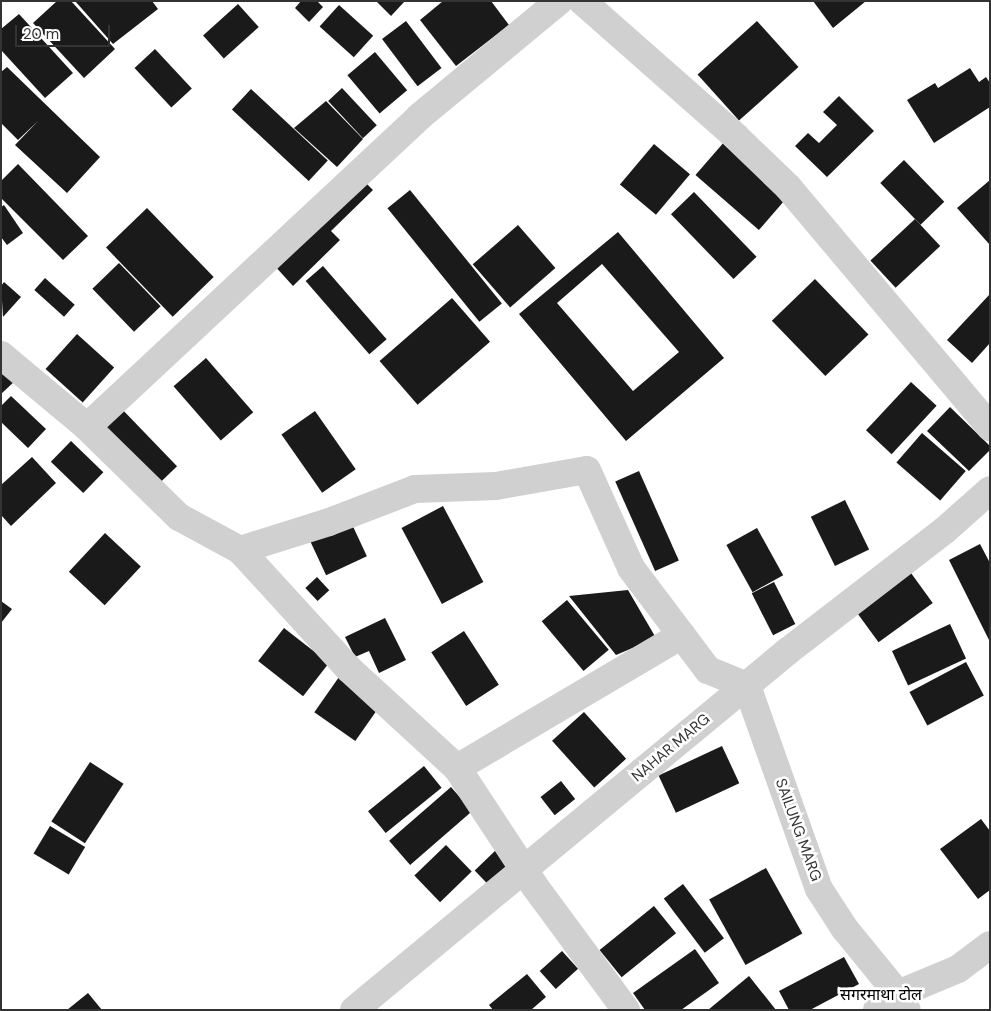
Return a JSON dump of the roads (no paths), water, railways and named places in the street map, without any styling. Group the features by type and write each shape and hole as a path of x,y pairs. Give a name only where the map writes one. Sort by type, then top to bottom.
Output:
{"street":[{"path":"582,1 736,137 788,187 990,426"},
{"path":"87,427 368,163 543,5"},
{"path":"1,355 87,427 179,517 240,550 349,669 457,768 530,877 626,1010"},
{"path":"240,550 330,522 415,489 496,486 586,470 632,568 708,670 750,694"},
{"name":"NAHAR MARG","path":"354,1010 530,877 945,530 990,490"},
{"path":"457,768 682,635"},
{"name":"SAILUNG MARG","path":"750,694 819,889 845,929 903,1002"},
{"path":"877,1010 903,1002 958,969 990,945"}],"district":[{"name":"सगरमाथा टोल","path":"881,995"}]}
